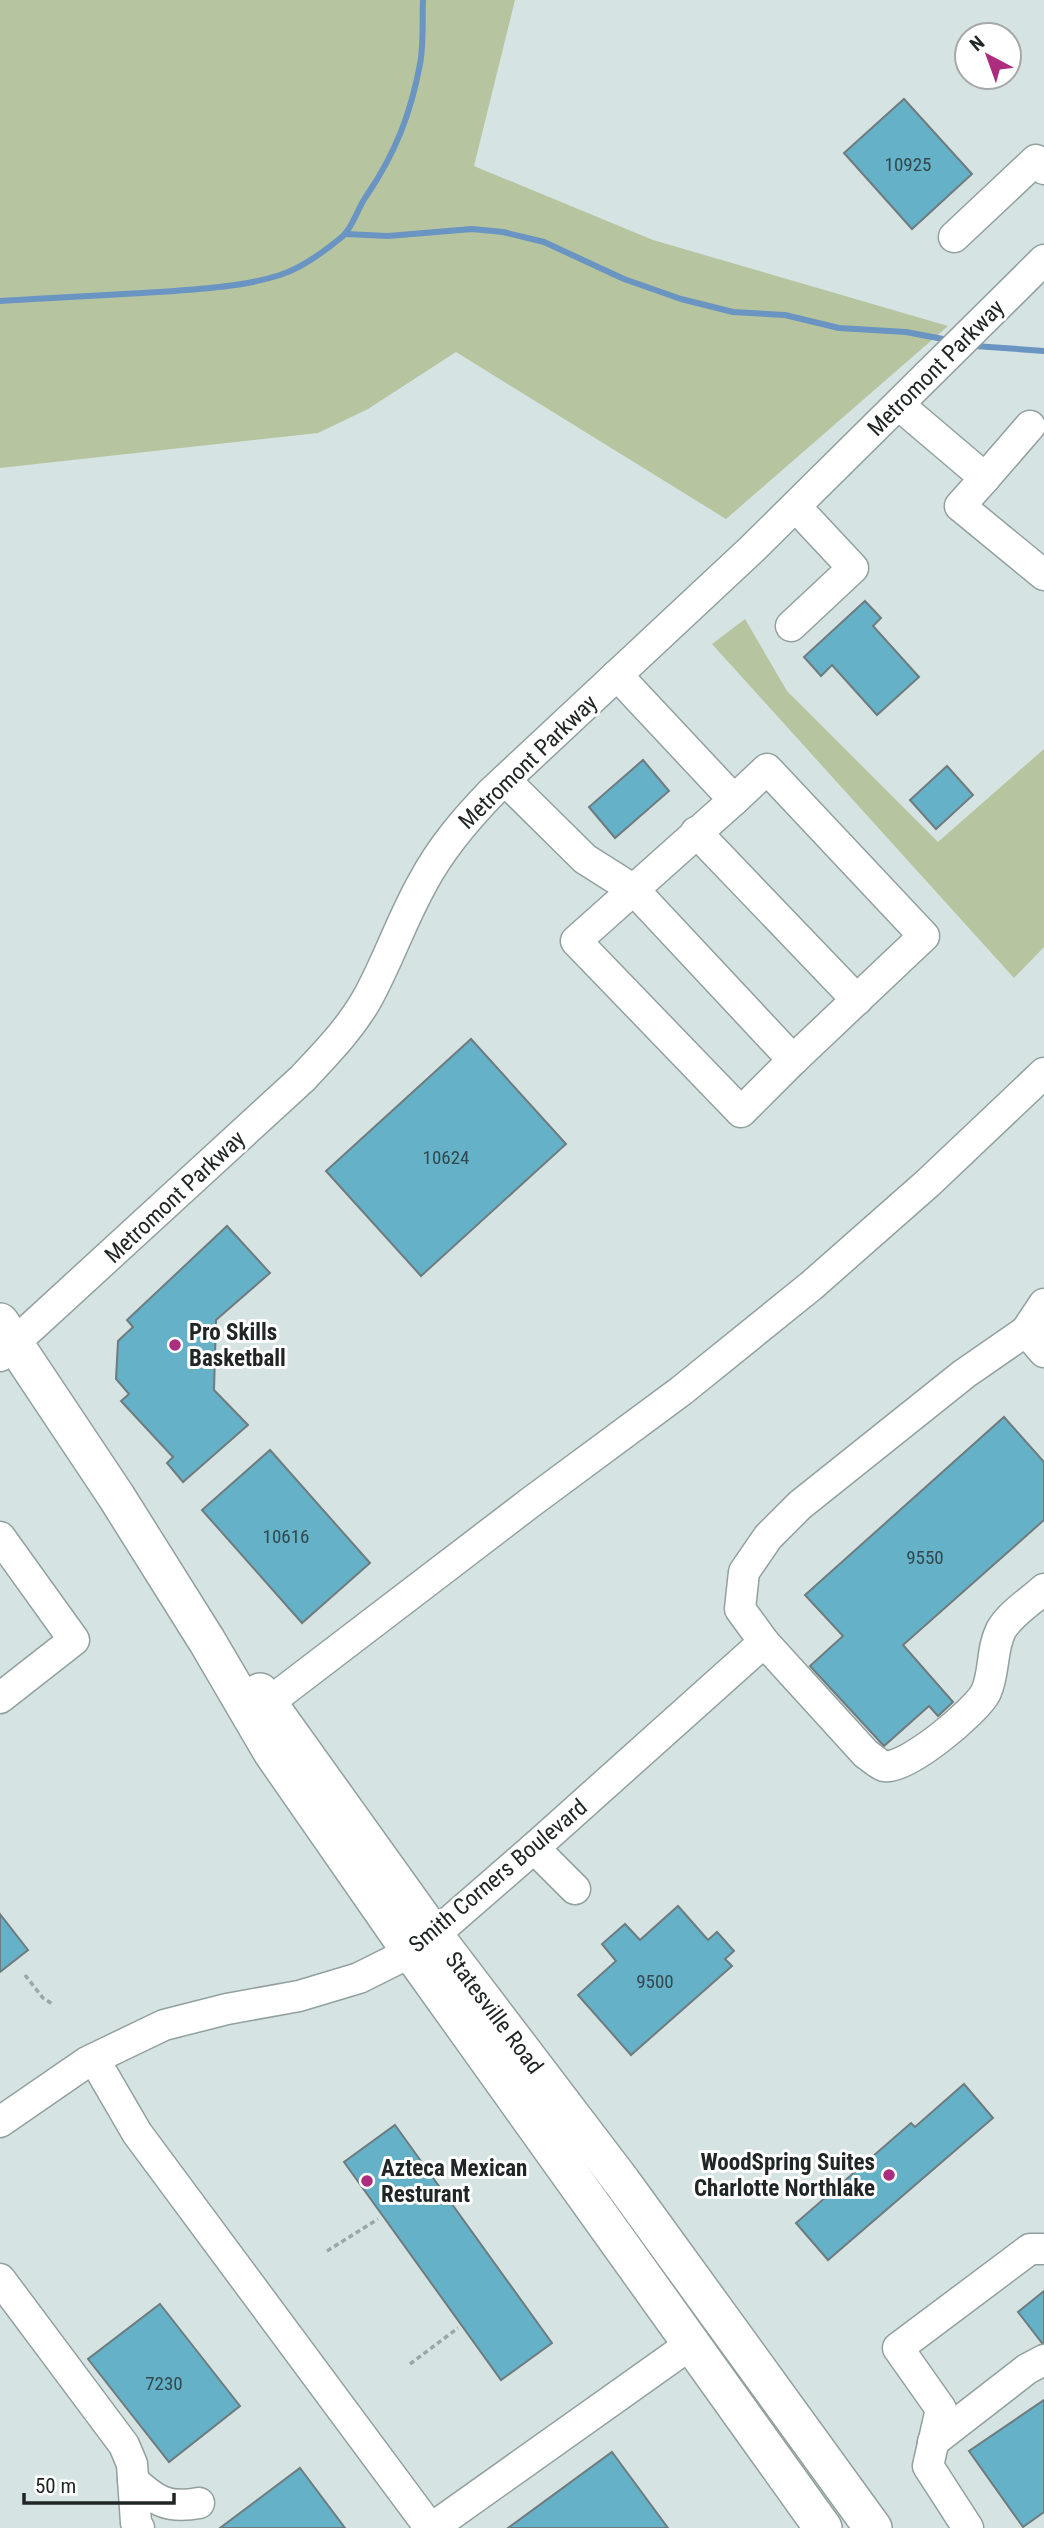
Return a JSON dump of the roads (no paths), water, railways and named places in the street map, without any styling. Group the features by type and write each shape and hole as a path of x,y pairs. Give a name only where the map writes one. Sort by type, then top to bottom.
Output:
{"main road":[{"name":"Statesville Road","path":"5,1340 268,1703 422,1943 691,2344 816,2519"},
{"name":"Statesville Road","path":"116,1496 207,1641 272,1752 422,1943 622,2182 873,2528"},
{"path":"816,2519 821,2504 832,2503 852,2528"}],"street":[{"path":"954,237 1036,160 1044,169"},
{"name":"Metromont Parkway","path":"5,1340 303,1078 344,1033 366,1000 421,884 439,853 465,820 796,507 1044,260"},
{"path":"900,405 985,478"},
{"path":"1030,426 960,506 1044,575"},
{"path":"791,626 853,568 796,507"},
{"path":"617,675 734,800"},
{"path":"767,769 924,936 741,1112 576,941 696,832 767,769"},
{"path":"505,780 585,859 634,890 793,1060"},
{"path":"696,832 857,1000"},
{"path":"268,1703 681,1391 811,1286 928,1183 1044,1073"},
{"path":"1044,1304 1035,1342 964,1374 800,1505 768,1537 744,1572 740,1609 764,1642 866,1754 883,1766 899,1765 917,1756 984,1695 992,1677 994,1649 1002,1628 1044,1589"},
{"path":"0,1537 74,1640 0,1698"},
{"name":"Smith Corners Boulevard","path":"0,2122 94,2059 164,2025 227,2009 299,1996 359,1978 422,1943 534,1848 764,1642"},
{"path":"534,1848 575,1889"},
{"path":"94,2059 137,2133 431,2528 691,2344"},
{"path":"968,2528 928,2466 941,2409 898,2348 1030,2249 1044,2249"},
{"path":"0,2279 112,2427 132,2464 136,2523 139,2528"},
{"path":"933,2442 1027,2369 1044,2360"},
{"path":"133,2480 146,2493 171,2505 199,2503"}],"waterway":[{"path":"0,301 215,288 267,279 305,264 321,253 350,227 401,132 420,64 423,0"},
{"path":"345,234 388,236 472,229 503,232 544,242 624,279 681,299 733,312 785,315 839,328 906,332 943,339"},
{"path":"975,346 1044,351"}],"place":[{"name":"Pro Skills Basketball","path":"175,1345"},
{"name":"WoodSpring Suites Charlotte Northlake","path":"889,2175"},
{"name":"Azteca Mexican Resturant","path":"367,2181"}]}
